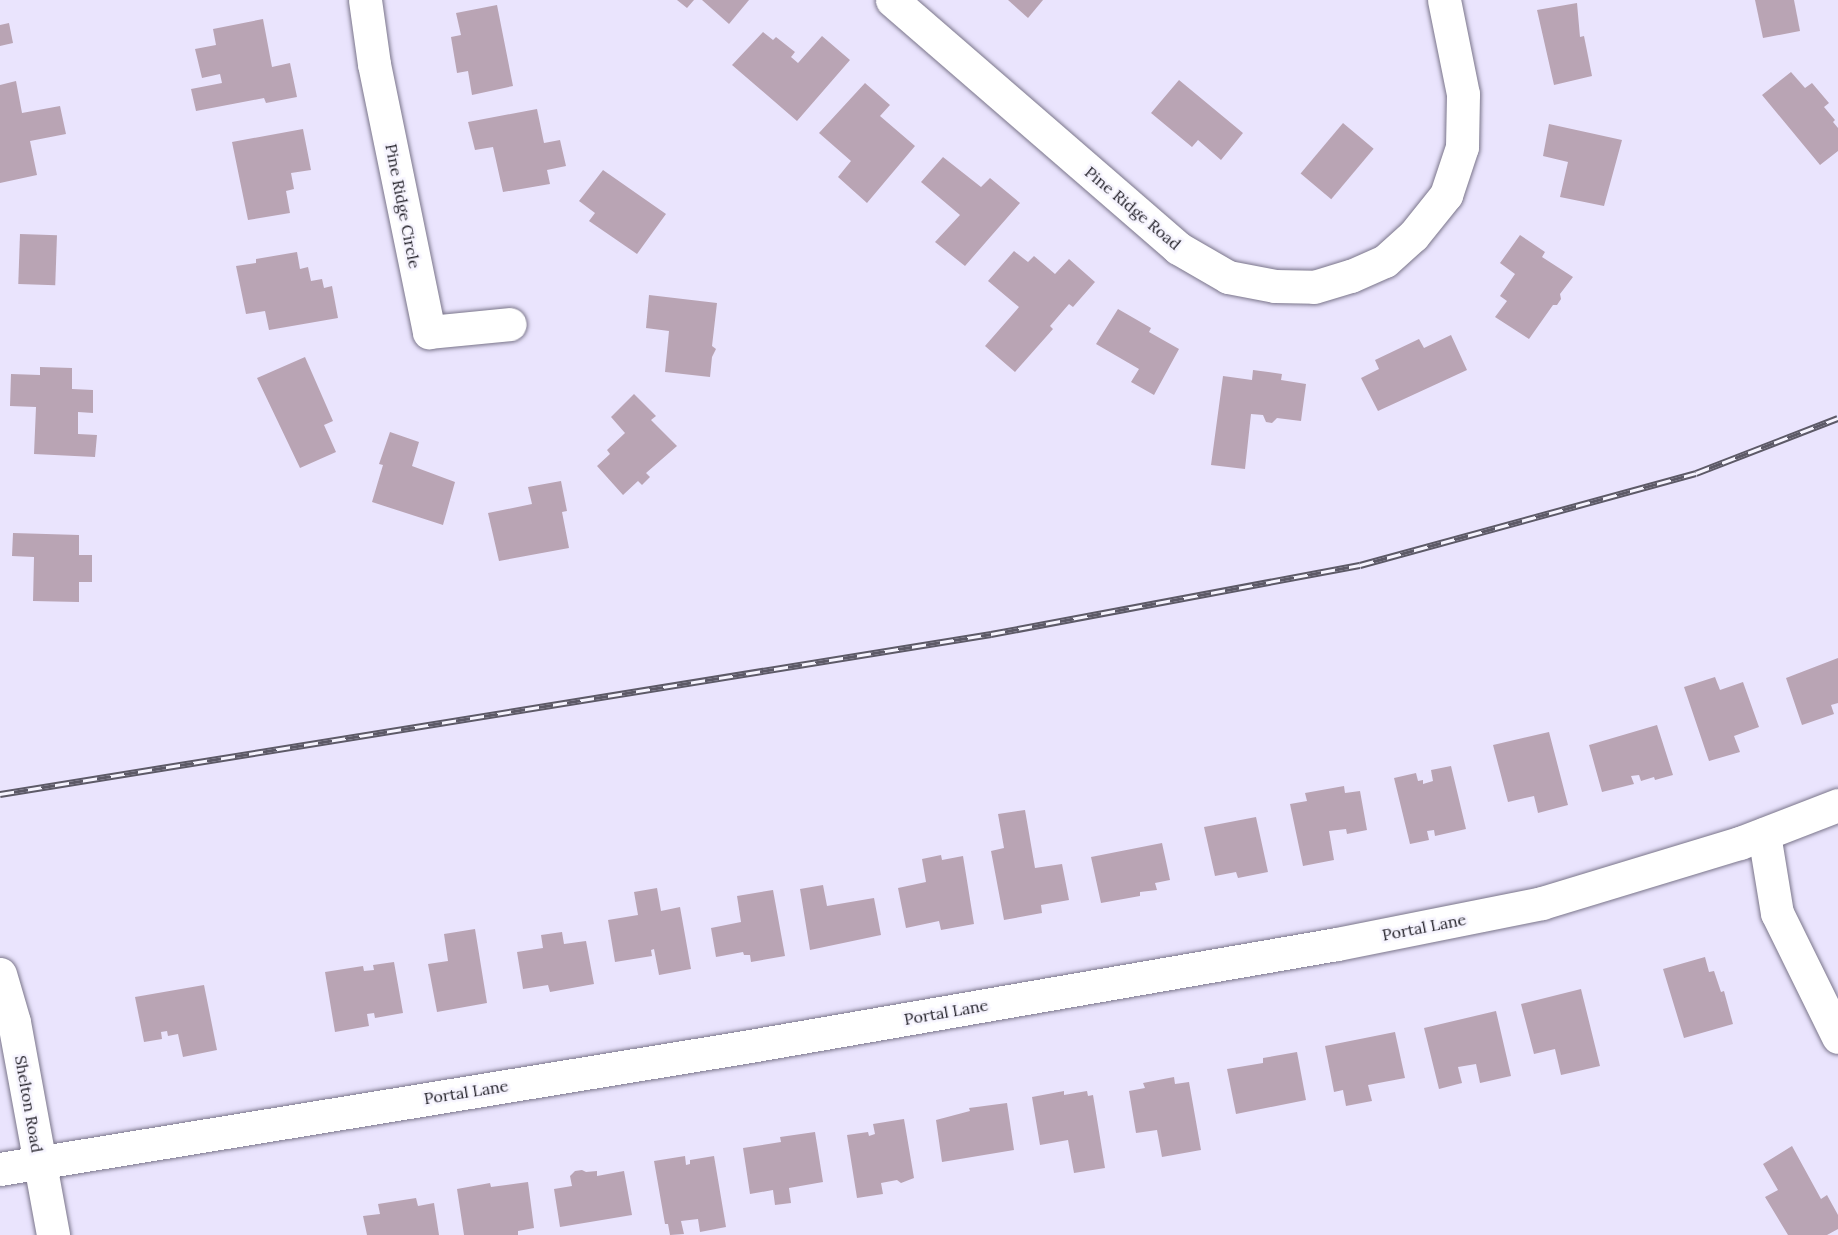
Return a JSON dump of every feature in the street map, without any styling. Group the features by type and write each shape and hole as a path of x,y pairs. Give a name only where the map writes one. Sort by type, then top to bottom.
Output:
{"street":[{"name":"Pine Ridge Circle","path":"364,0 374,64 429,332 510,324"},
{"name":"Pine Ridge Road","path":"892,0 1178,248 1228,277 1275,286 1314,287 1351,276 1385,261 1413,236 1446,195 1462,147 1462,94 1444,0"},
{"name":"Portal Lane","path":"0,1170 40,1161 761,1044 1337,944 1542,903 1764,834 1838,805"},
{"path":"1764,834 1777,913 1838,1037"},
{"name":"Shelton Road","path":"0,974 15,1022 53,1235"}],"building":[{"path":"677,0 694,0 687,8"},
{"path":"702,0 749,0 729,24"},
{"path":"1008,0 1043,0 1028,18"},
{"path":"1755,0 1794,0 1800,31 1763,38"},
{"path":"1577,3 1580,37 1584,36 1592,76 1554,85 1537,10"},
{"path":"497,5 513,86 472,95 468,71 457,73 451,37 461,35 456,13"},
{"path":"263,19 272,67 290,63 297,97 266,103 264,98 196,111 191,89 222,83 220,74 202,78 195,49 216,45 213,29"},
{"path":"9,23 13,43 0,46 0,25"},
{"path":"763,32 773,40 776,37 795,52 791,57 798,63 822,36 850,60 797,121 732,65"},
{"path":"1791,72 1805,88 1812,83 1829,103 1824,107 1835,120 1833,122 1838,128 1838,151 1820,165 1762,95"},
{"path":"1179,80 1243,133 1221,160 1198,140 1192,147 1151,113"},
{"path":"16,81 22,113 60,106 66,134 30,141 37,175 0,183 0,85"},
{"path":"865,83 890,105 880,116 915,146 867,203 838,177 851,161 819,133"},
{"path":"537,109 544,143 560,140 566,166 547,170 550,184 503,192 493,147 475,150 468,122"},
{"path":"1343,123 1374,149 1331,199 1301,174"},
{"path":"1549,124 1622,140 1604,206 1560,197 1568,162 1543,156"},
{"path":"303,129 311,170 291,173 294,189 286,191 290,213 248,220 232,142"},
{"path":"943,157 981,187 990,178 1020,203 965,266 935,242 960,215 921,182"},
{"path":"603,170 666,214 637,254 589,221 595,213 579,201"},
{"path":"20,234 57,235 55,285 18,284"},
{"path":"1520,235 1545,252 1542,257 1573,277 1560,294 1561,299 1557,305 1553,305 1529,339 1495,317 1507,301 1500,296 1515,274 1500,263"},
{"path":"1014,251 1028,262 1034,256 1055,274 1069,259 1095,282 1073,307 1069,304 1050,326 1053,329 1015,372 985,346 1019,307 988,281"},
{"path":"297,252 300,269 308,267 311,281 322,279 324,288 332,286 338,318 269,330 265,311 246,314 236,266 256,263 256,259"},
{"path":"649,295 717,303 712,346 716,349 712,357 710,377 665,372 669,331 646,328"},
{"path":"1118,309 1151,328 1149,332 1179,349 1154,395 1131,382 1139,369 1096,344"},
{"path":"1451,335 1467,370 1378,411 1361,378 1379,369 1375,360 1419,339 1424,348"},
{"path":"305,357 333,421 324,425 336,452 300,468 257,378"},
{"path":"40,367 72,368 72,389 93,390 93,413 78,412 78,434 97,435 95,457 34,454 36,407 10,406 11,374 40,375"},
{"path":"1253,370 1282,374 1281,380 1306,384 1301,421 1277,418 1272,423 1266,422 1263,415 1251,414 1245,469 1211,465 1223,376 1252,380"},
{"path":"634,394 656,416 651,420 677,446 646,473 650,477 642,485 638,481 623,495 597,466 610,454 607,450 625,433 611,417"},
{"path":"390,432 419,442 412,466 455,482 443,525 372,502 383,465 379,464"},
{"path":"561,481 567,511 562,512 569,548 499,561 488,513 532,504 528,487"},
{"path":"13,533 79,535 79,555 92,555 92,582 79,582 79,602 33,601 34,557 12,556"},
{"path":"1838,658 1838,703 1831,705 1834,714 1802,725 1786,678"},
{"path":"1715,677 1720,690 1743,682 1759,727 1734,736 1740,752 1709,761 1684,687"},
{"path":"1657,725 1673,775 1641,781 1639,775 1631,776 1634,784 1602,792 1589,745"},
{"path":"1549,732 1568,805 1538,813 1534,796 1508,802 1493,745"},
{"path":"1451,766 1466,829 1435,836 1434,830 1427,831 1429,840 1410,844 1394,778 1416,773 1418,781 1423,780 1423,784 1433,781 1431,770"},
{"path":"1344,786 1345,793 1360,791 1367,830 1347,834 1346,829 1329,831 1334,860 1303,866 1290,804 1307,801 1305,793"},
{"path":"1025,810 1035,868 1062,864 1069,900 1041,905 1042,913 1004,920 991,851 1004,848 998,814"},
{"path":"1256,817 1268,872 1238,878 1236,872 1215,876 1204,827"},
{"path":"1162,843 1170,880 1155,883 1157,890 1140,892 1140,896 1101,903 1091,857"},
{"path":"941,855 942,860 963,856 974,924 941,930 939,921 906,928 898,888 926,882 922,859"},
{"path":"823,885 827,906 874,898 881,935 810,950 800,889"},
{"path":"657,888 661,911 680,907 691,969 659,975 654,949 651,950 652,956 615,962 608,920 638,915 634,892"},
{"path":"773,890 785,956 751,962 750,955 744,955 743,952 716,957 711,928 741,922 737,896"},
{"path":"475,929 487,1003 437,1012 428,964 448,961 444,934"},
{"path":"562,932 564,944 586,941 594,984 550,992 548,985 523,989 517,952 543,948 541,935"},
{"path":"1705,957 1709,972 1714,971 1721,992 1724,991 1733,1024 1684,1038 1663,969"},
{"path":"394,962 403,1013 375,1018 374,1013 367,1014 369,1026 335,1032 325,972 363,966 364,971 374,970 373,965"},
{"path":"204,985 217,1050 183,1057 178,1034 168,1036 167,1031 161,1032 162,1039 144,1042 135,997"},
{"path":"1581,989 1600,1066 1561,1075 1555,1049 1534,1054 1521,1004"},
{"path":"1496,1011 1511,1076 1480,1083 1476,1064 1458,1067 1462,1083 1439,1089 1424,1028"},
{"path":"1395,1032 1405,1078 1368,1085 1372,1101 1346,1106 1343,1090 1334,1092 1325,1046"},
{"path":"1297,1052 1306,1100 1236,1114 1227,1069 1263,1063 1263,1058"},
{"path":"1174,1077 1175,1084 1189,1082 1201,1150 1162,1157 1157,1130 1136,1133 1129,1091 1145,1088 1143,1083"},
{"path":"1064,1091 1064,1095 1087,1091 1088,1096 1093,1095 1105,1168 1074,1173 1068,1140 1040,1145 1032,1097"},
{"path":"1007,1103 1014,1150 942,1162 936,1120 970,1111 969,1108"},
{"path":"904,1119 914,1178 901,1183 897,1180 881,1183 883,1194 857,1198 847,1135 868,1132 869,1136 875,1134 873,1124"},
{"path":"815,1132 823,1182 789,1188 791,1203 775,1205 773,1190 750,1194 743,1148 781,1142 780,1137"},
{"path":"1792,1146 1821,1199 1827,1195 1838,1215 1838,1229 1827,1235 1788,1235 1765,1197 1778,1190 1763,1164"},
{"path":"685,1156 686,1165 690,1164 690,1160 714,1156 726,1227 700,1232 698,1219 681,1221 684,1234 670,1235 668,1224 665,1224 654,1161"},
{"path":"575,1171 597,1171 597,1176 624,1171 632,1215 560,1227 554,1189 572,1186 570,1176"},
{"path":"528,1182 534,1228 518,1231 518,1235 464,1235 457,1189 490,1183 491,1187"},
{"path":"416,1198 418,1206 434,1203 439,1235 367,1235 363,1216 380,1214 378,1204"}],"railway":[{"path":"0,794 991,634 1360,565 1696,473 1838,418"}]}
